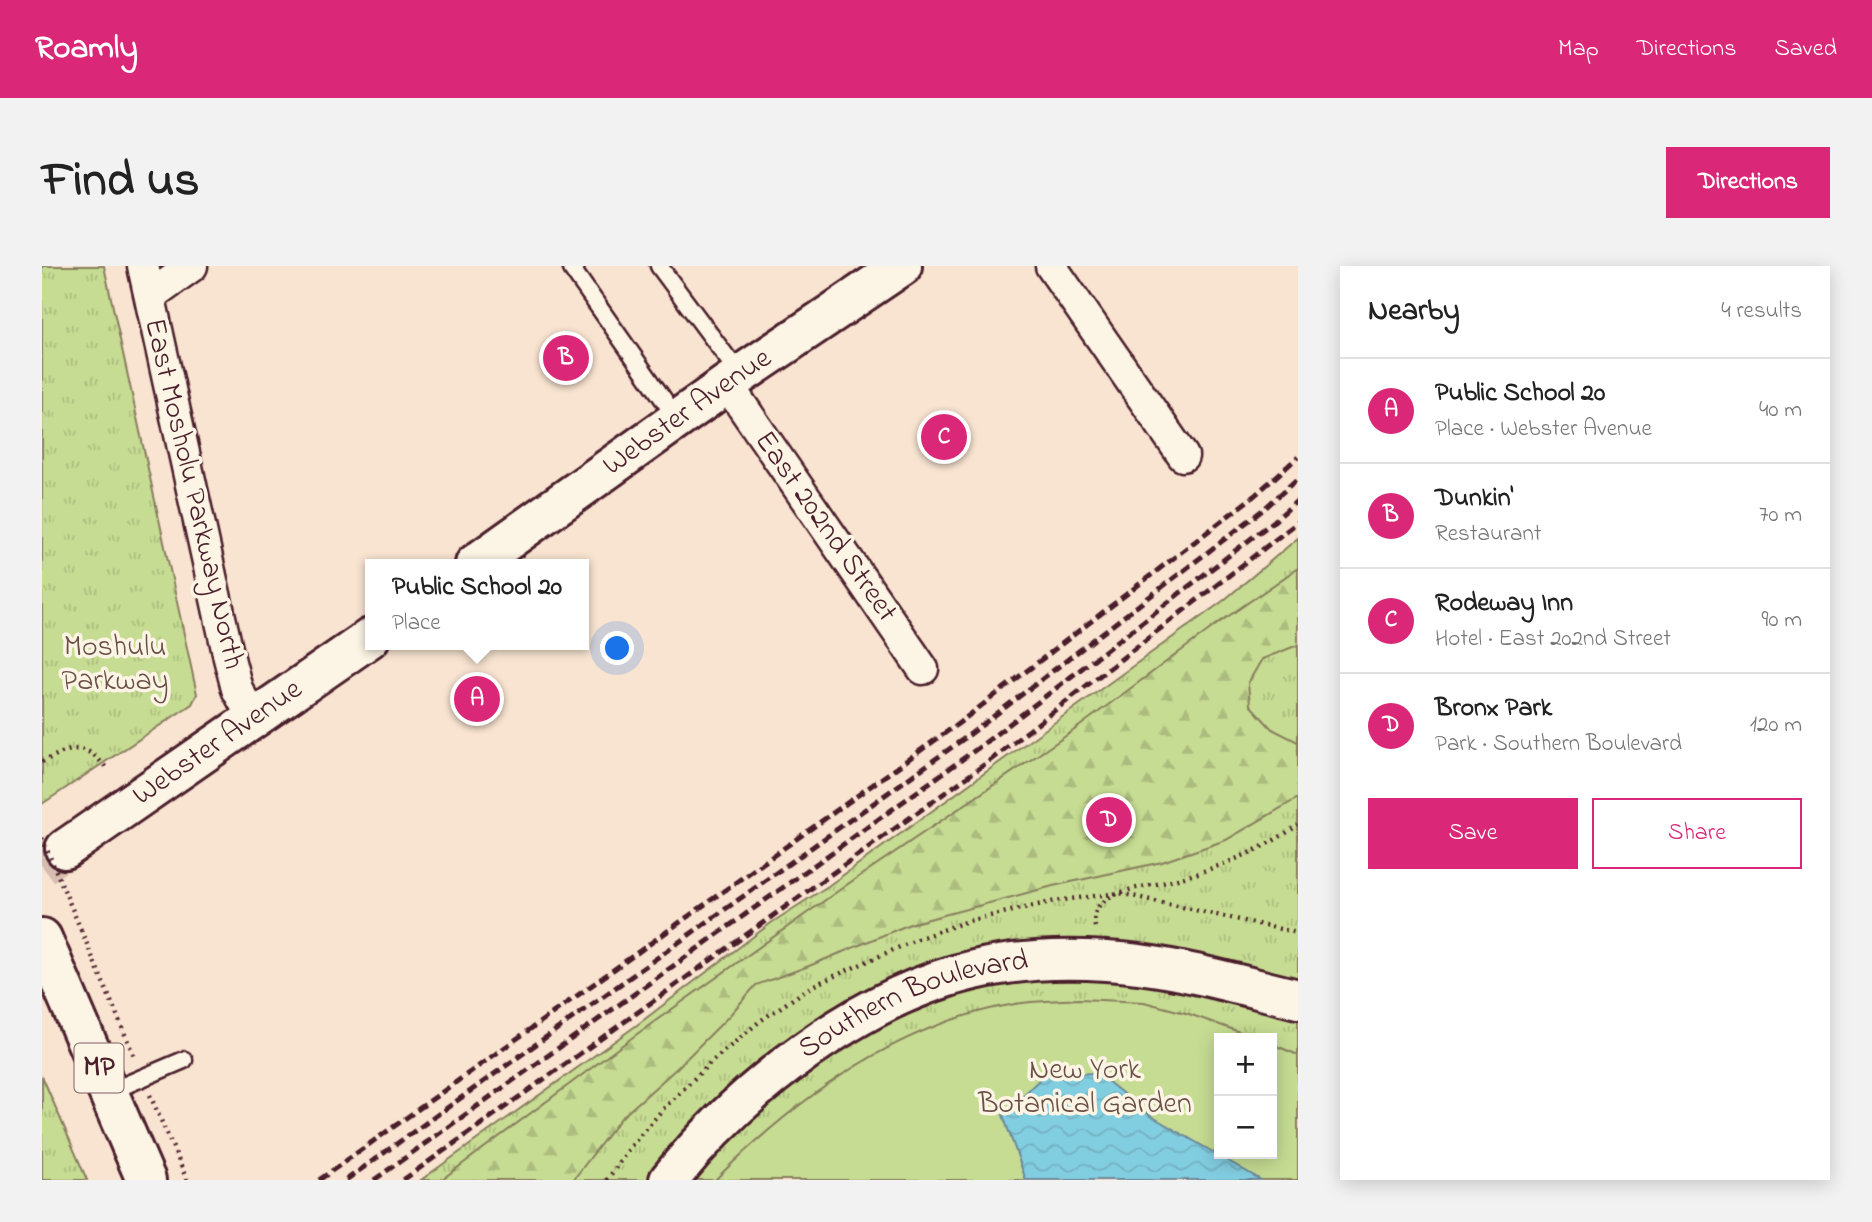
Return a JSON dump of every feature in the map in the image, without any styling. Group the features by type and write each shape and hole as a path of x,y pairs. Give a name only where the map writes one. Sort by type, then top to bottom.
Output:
{"main road":[{"name":"Webster Avenue","path":"482,559 734,380 902,266"},
{"name":"Webster Avenue","path":"54,844 253,718 365,641"},
{"name":"MP","path":"46,948 146,1180"},
{"name":"Southern Boulevard","path":"669,1180 691,1153 755,1090 820,1041 882,1005 946,978 981,968 1027,962 1108,961 1211,978 1298,999"},
{"name":"Southern Boulevard","path":"1211,978 1298,1020"}],"street":[{"name":"East Mosholu Parkway North","path":"143,266 229,658 237,689 253,718"},
{"path":"150,296 192,266"},
{"path":"1051,266 1183,456"},
{"name":"East 202nd Street","path":"734,380 923,669"}],"lane":[{"path":"576,266 572,269 678,420"},
{"path":"659,266 734,380"},
{"path":"109,1092 184,1060"}],"path":[{"path":"42,762 71,750 85,749 94,752 106,768"},
{"path":"1108,961 1096,936 1093,920 1099,904 1119,893 1174,880 1230,862 1261,848 1298,825"},
{"path":"54,844 81,930"},
{"path":"1119,893 1298,933"}],"green space":[{"name":"Moshulu Parkway","path":"42,266 104,266 197,694 192,704 42,804"},
{"path":"1298,538 1298,1180 421,1180 637,1025 771,923 828,886 1223,601"},
{"path":"1298,568 1298,645 1262,659 1248,683 1250,705 1272,729 1298,742 1298,798 1226,840 1162,862 1053,886 910,924 756,985 677,1068 621,1118 573,1180 441,1180 637,1034 845,886 1073,731"},
{"name":"New York Botanical Garden","path":"1079,999 1144,1002 1243,1033 1214,1033 1214,1159 1277,1159 1277,1046 1298,1055 1298,1180 715,1180 815,1093 890,1046 930,1028 972,1014 1023,1003"},
{"path":"42,1076 87,1180 42,1180"}],"water":[{"path":"1097,1073 1151,1116 1214,1153 1214,1159 1225,1159 1261,1180 1026,1180 1003,1115 1044,1075"}],"tunnel":[{"path":"42,866 65,849"}],"railway":[{"path":"319,1180 959,723 1254,496 1298,457"},
{"path":"346,1180 969,735 1264,509 1298,478"},
{"path":"374,1180 978,748 1298,500"},
{"path":"403,1180 988,762 1298,522"}],"place":[{"name":"Dunkin'","path":"566,358"},
{"name":"Rodeway Inn","path":"944,437"},
{"name":"Public School 20","path":"477,699"},
{"name":"Bronx Park","path":"1109,820"}]}
